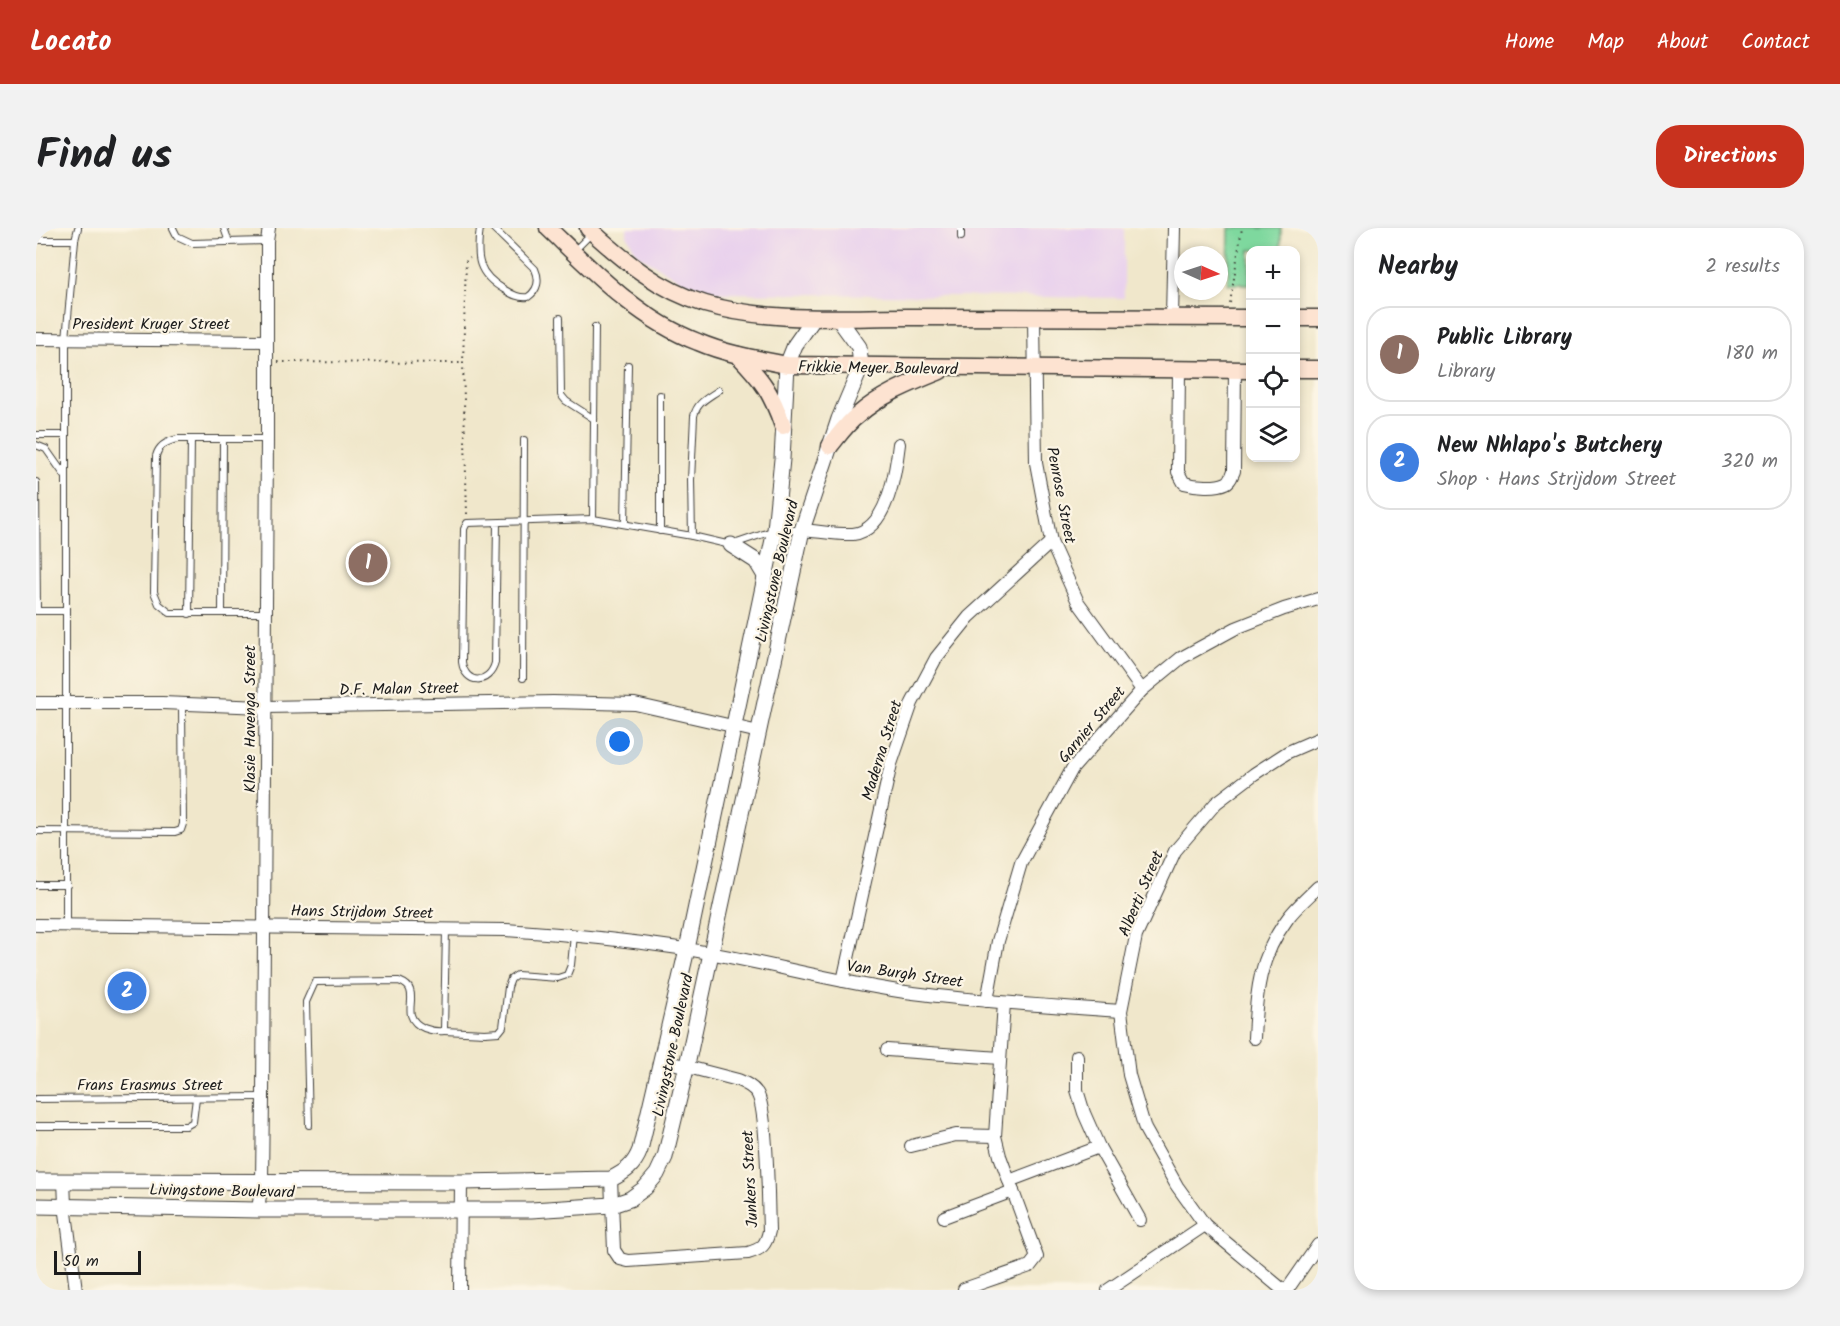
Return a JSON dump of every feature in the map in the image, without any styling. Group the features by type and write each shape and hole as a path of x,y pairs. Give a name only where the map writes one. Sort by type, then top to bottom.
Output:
{"main road":[{"name":"Frikkie Meyer Boulevard","path":"548,228 613,290 658,323 696,341 738,355 787,365 1243,370"},
{"path":"592,229 639,272 672,292 705,304 744,313 814,318 1246,318"},
{"path":"1300,318 1318,318"},
{"path":"738,355 762,380 783,426"},
{"path":"830,446 856,416 875,401 946,368"},
{"path":"1300,369 1318,369"}],"street":[{"name":"Klasie Havenga Street","path":"258,1210 262,1181 263,1097 266,341 269,228"},
{"path":"1172,317 1174,228"},
{"name":"Livingstone Boulevard","path":"36,1181 461,1182 611,1179 625,1172 636,1160 687,949 775,530 787,365 795,345 814,318"},
{"path":"838,318 860,347 861,367"},
{"name":"Penrose Street","path":"1034,318 1036,463 1051,542 1078,602 1142,690"},
{"name":"President Kruger Street","path":"36,339 266,341"},
{"name":"Livingstone Boulevard","path":"36,1206 258,1210 531,1210 612,1205 630,1199 645,1188 657,1174 665,1157 687,1065 802,530 830,446 861,367"},
{"path":"1179,369 1178,472 1184,483 1192,485 1220,485 1231,478 1234,471 1243,370"},
{"path":"802,530 853,534 864,530 872,523 887,505 899,444"},
{"name":"Maderna Street","path":"843,981 891,764 912,703 936,658 969,617 1051,542"},
{"path":"731,545 756,561 765,576"},
{"name":"Garnier Street","path":"987,1001 998,940 1022,863 1072,769 1142,690 1181,658 1236,628 1284,609 1318,599"},
{"name":"D.F. Malan Street","path":"36,703 266,707 553,702 635,704 759,732"},
{"name":"Alberti Street","path":"1285,1290 1205,1225 1177,1186 1145,1129 1130,1075 1121,1011 1136,936 1175,851 1216,803 1280,757 1318,739"},
{"path":"1254,1038 1256,992 1266,954 1288,917 1318,887"},
{"name":"Hans Strijdom Street","path":"36,925 506,930 574,935 687,949"},
{"name":"Van Burgh Street","path":"687,949 912,993 1004,1003 1121,1011"},
{"path":"964,1289 1030,1266 1036,1260 1036,1254 995,1136 1004,1003"},
{"path":"887,1050 1000,1058"},
{"path":"1077,1056 1077,1090 1084,1113 1099,1147 1140,1220"},
{"name":"Junkers Street","path":"611,1179 614,1250 620,1259 628,1261 748,1253 759,1250 767,1241 769,1231 766,1155 760,1100 756,1091 749,1085 687,1065 661,1060"},
{"path":"911,1146 956,1135 995,1136"},
{"path":"944,1217 1099,1147"},
{"path":"64,1180 65,1206 76,1290"},
{"path":"460,1290 461,1182"},
{"path":"1108,1290 1205,1225"},
{"path":"1285,1290 1318,1245"}],"lane":[{"path":"66,926 68,832 65,703 66,339 78,228"},
{"path":"173,228 177,236 185,241 200,243 267,241"},
{"path":"224,228 229,242"},
{"path":"480,228 479,264 484,274 500,288 515,296 528,297 535,291 538,280 536,269 493,228"},
{"path":"961,228 961,237"},
{"path":"573,252 592,229"},
{"path":"36,240 75,240"},
{"path":"560,318 561,395 566,401 594,419"},
{"path":"593,519 595,327"},
{"path":"626,524 628,365"},
{"path":"692,536 691,480 694,416 700,402 719,390"},
{"path":"660,395 660,531"},
{"path":"36,435 66,435"},
{"path":"189,614 191,439"},
{"path":"222,613 223,439"},
{"path":"266,613 170,613 159,604 154,592 156,456 158,450 170,440 267,439"},
{"path":"523,678 524,440"},
{"path":"36,445 46,449 66,477"},
{"path":"36,482 37,611 66,611"},
{"path":"497,523 495,663 490,675 479,679 467,675 462,662 464,529 467,523 593,519 731,545 775,530 802,530"},
{"path":"36,831 175,832 181,830 183,824 182,704"},
{"path":"36,885 67,885"},
{"path":"444,1031 446,928"},
{"path":"309,1125 306,1002 315,982 399,981 406,984 410,990 411,1015 416,1023 430,1030 499,1032 503,1027 508,987 512,979 518,975 558,978 567,975 571,965 574,935"},
{"name":"Frans Erasmus Street","path":"36,1099 263,1097"},
{"path":"36,1126 186,1126 193,1122 196,1098"}],"path":[{"path":"1227,318 1242,228"},
{"path":"467,523 464,363 466,260 478,252"},
{"path":"266,362 464,363"}],"shaded area":[{"path":"627,228 1124,228 1124,298 720,293 685,283 637,254 627,235"}],"green space":[{"path":"1229,228 1281,228 1281,246 1246,246 1246,284 1228,284"}],"place":[{"name":"Public Library","path":"368,563"},
{"name":"New Nhlapo's Butchery","path":"127,991"}]}
